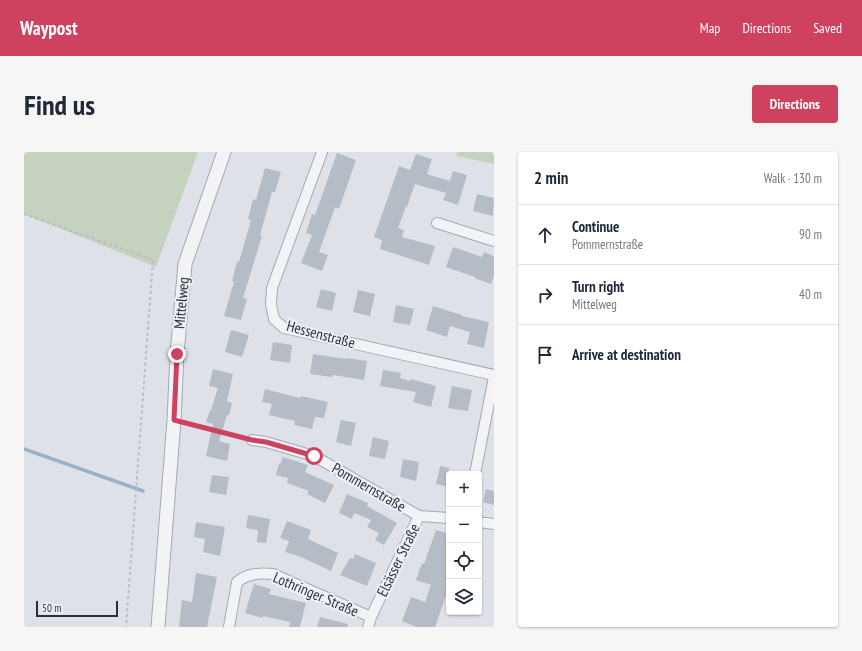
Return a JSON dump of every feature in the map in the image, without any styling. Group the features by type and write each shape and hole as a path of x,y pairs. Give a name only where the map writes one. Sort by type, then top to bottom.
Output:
{"street":[{"name":"Mittelweg","path":"158,627 174,420 177,354 185,264 224,152"},
{"name":"Hessenstraße","path":"322,152 272,288 271,304 274,319 284,328 494,376"},
{"path":"437,223 494,241"},
{"path":"476,471 494,376"},
{"name":"Pommernstraße","path":"252,440 266,442 314,456 419,516 446,518"},
{"name":"Elsässer Straße","path":"369,622 419,516"},
{"path":"482,522 494,524"},
{"name":"Lothringer Straße","path":"229,627 237,582 243,577 258,573 273,574 369,622"}],"path":[{"path":"24,214 154,260 126,627"},
{"path":"174,420 252,440"}],"green space":[{"path":"24,152 198,152 156,267 24,214"},
{"path":"457,152 494,152 494,164 456,156"}],"building":[{"path":"337,153 356,160 339,209 335,207 319,252 328,255 322,271 301,263 312,235 306,233 312,214 315,215"},
{"path":"416,154 432,159 427,174 450,181 453,171 467,175 458,205 443,200 446,193 415,184 398,228 404,230 402,237 435,246 429,265 380,249 382,240 374,237 399,166 410,170"},
{"path":"265,168 281,172 275,192 272,192 260,235 262,236 243,298 247,299 241,320 224,316 234,282 232,281 237,262 239,262 251,220 248,219 253,199 256,200"},
{"path":"477,194 494,198 493,216 473,211"},
{"path":"453,247 482,257 484,252 494,256 494,276 491,284 446,267"},
{"path":"321,289 336,293 332,311 316,307"},
{"path":"358,290 375,294 370,316 353,312"},
{"path":"396,305 414,309 410,325 393,322"},
{"path":"433,306 462,316 489,322 484,348 467,344 470,332 450,326 447,337 426,330"},
{"path":"231,330 249,335 242,357 225,352"},
{"path":"273,342 292,345 290,363 270,360"},
{"path":"313,354 367,361 364,380 333,375 332,377 310,374"},
{"path":"213,369 233,374 227,401 232,403 219,441 230,444 227,461 206,456 213,424 206,422 218,388 209,386"},
{"path":"383,370 401,373 400,378 410,381 411,379 436,386 431,407 413,402 416,392 380,386"},
{"path":"452,386 472,390 468,411 448,408"},
{"path":"265,389 300,398 301,396 328,402 324,418 315,417 312,429 294,425 295,421 269,415 272,404 262,402"},
{"path":"341,420 356,423 351,446 336,442"},
{"path":"373,437 389,441 385,459 369,456"},
{"path":"283,457 308,465 305,472 334,485 325,503 307,494 309,491 287,483 288,478 276,475 279,463 280,464"},
{"path":"403,459 419,462 416,481 400,477"},
{"path":"440,466 449,468 449,471 446,471 446,486 436,484"},
{"path":"212,475 229,477 226,495 209,492"},
{"path":"486,489 494,491 494,505 483,502"},
{"path":"347,494 368,503 367,506 397,523 384,545 375,540 379,533 367,527 371,520 354,513 352,519 339,513"},
{"path":"248,515 270,519 266,543 257,542 258,530 246,528"},
{"path":"287,521 311,530 308,539 338,553 331,571 301,557 285,552 289,541 280,538"},
{"path":"196,522 225,527 220,556 203,552 205,539 194,537"},
{"path":"436,530 446,533 446,596 435,627 416,627 402,621 411,597 425,602 431,585 416,580 422,563 424,564"},
{"path":"355,554 376,563 367,586 340,575 350,558 353,559"},
{"path":"196,573 217,577 207,627 179,627 182,600 192,602"},
{"path":"254,584 271,589 269,594 306,603 300,627 289,627 290,622 263,616 263,618 245,613"},
{"path":"320,617 348,624 347,627 317,627"}],"waterway":[{"path":"24,449 143,491"}],"route":[{"path":"177,354 174,420 252,440 266,442 314,456"}]}
